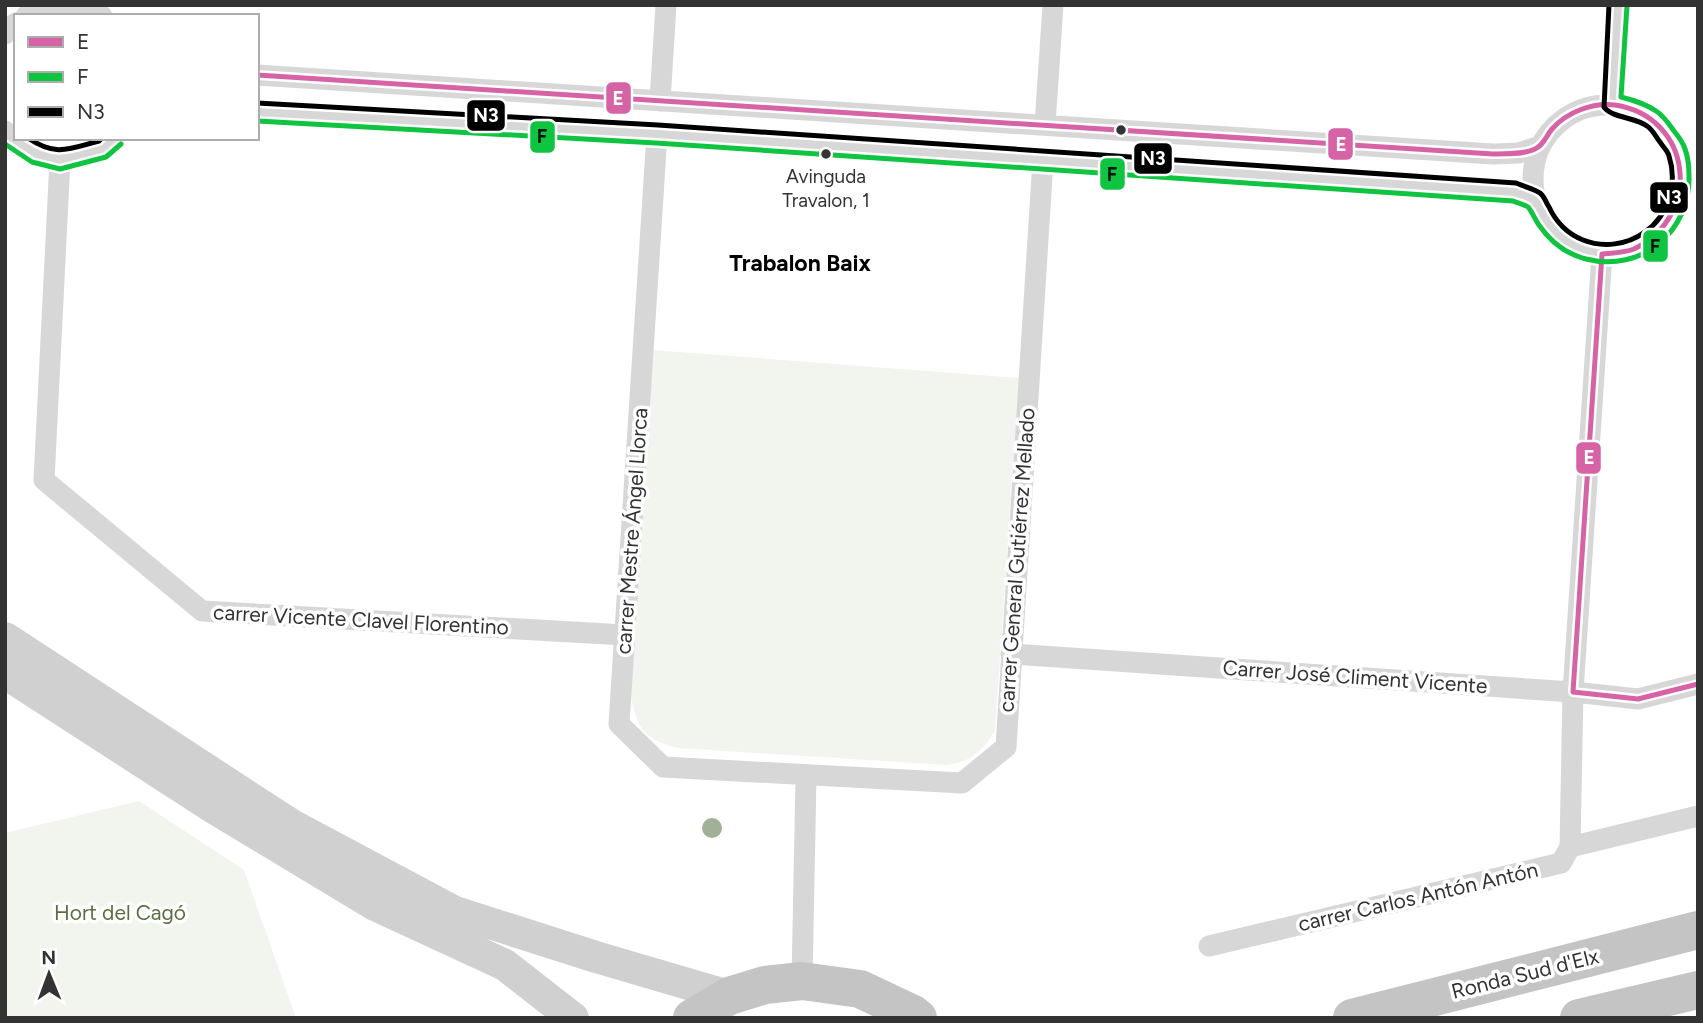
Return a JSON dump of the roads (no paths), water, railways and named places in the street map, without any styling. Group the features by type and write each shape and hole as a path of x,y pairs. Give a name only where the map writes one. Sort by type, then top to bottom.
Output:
{"highway":[{"name":"Ronda Sud d'Elx","path":"1352,1018 1698,930"},
{"path":"692,1018 729,996 765,985 802,981 860,989 914,1013 918,1018"},
{"path":"1579,1018 1698,990"}],"main road":[{"path":"5,638 290,824 455,912 729,996"},
{"path":"5,673 214,808 375,905 505,965 573,1018"}],"street":[{"path":"28,14 70,5 100,14"},
{"path":"660,101 666,5"},
{"path":"1045,125 1052,5"},
{"path":"1612,104 1618,5"},
{"path":"259,75 1493,153 1519,153 1540,146"},
{"path":"1612,104 1637,110 1657,123 1677,151 1690,182 1675,213 1658,234 1632,250 1601,254 1576,247 1558,235 1542,216 1533,191 1533,168 1540,146 1554,127 1573,113 1592,106 1612,104"},
{"path":"259,112 657,134 1515,192 1536,201"},
{"name":"carrer Mestre Ángel Llorca","path":"657,134 619,724 663,767 806,776"},
{"path":"15,140 36,154 60,160 103,149 113,140"},
{"name":"carrer Vicente Clavel Florentino","path":"60,160 44,480 202,611 625,635"},
{"name":"carrer General Gutiérrez Mellado","path":"806,776 962,783 1006,747 1043,160"},
{"path":"1570,847 1573,692 1601,254"},
{"name":"Carrer José Climent Vicente","path":"1011,654 1573,692 1638,699 1698,684"},
{"path":"802,981 806,776"},
{"name":"carrer Carlos Antón Antón","path":"1209,946 1561,863 1570,847 1698,816"}],"place":[{"name":"Avinguda Travalon, 1","path":"826,154"}],"district":[{"name":"Trabalon Baix","path":"800,263"}],"park label":[{"name":"Hort del Cagó","path":"120,913"}]}
